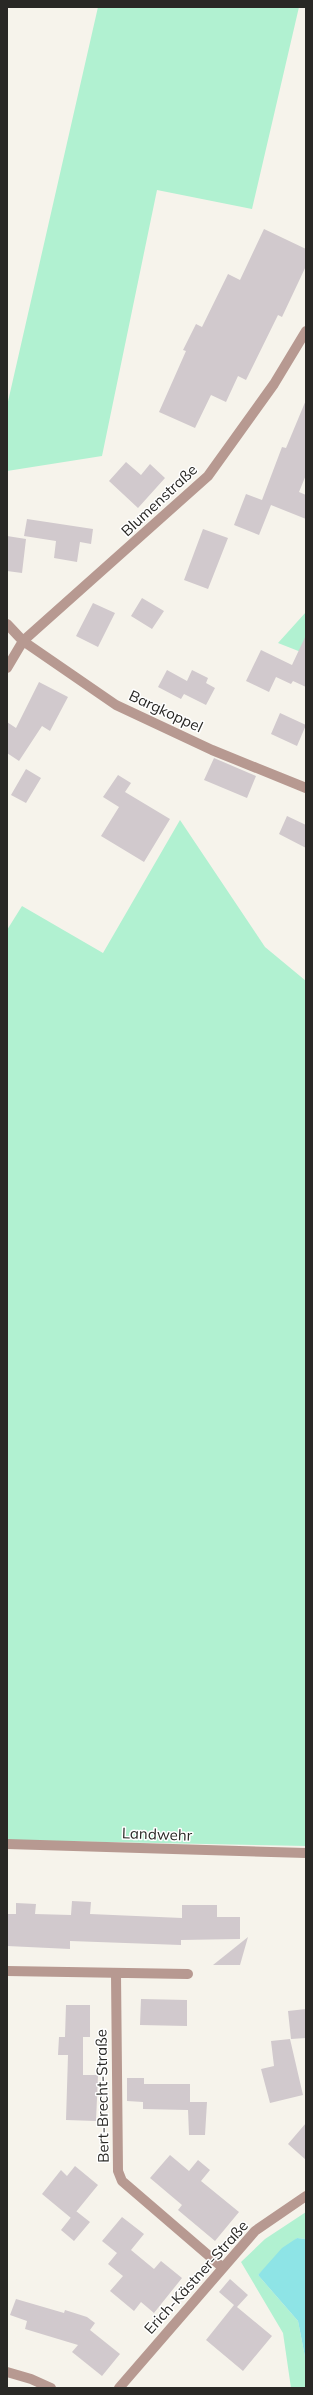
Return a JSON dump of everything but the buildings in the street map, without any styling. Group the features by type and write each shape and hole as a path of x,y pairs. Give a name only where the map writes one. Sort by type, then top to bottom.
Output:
{"street":[{"name":"Blumenstraße","path":"7,668 23,642 208,476 274,384 306,331"},
{"name":"Bargkoppel","path":"7,624 23,642 116,705 212,750 306,788"},
{"name":"Landwehr","path":"7,1844 306,1853"},
{"path":"7,1971 188,1974"},
{"name":"Bert-Brecht-Straße","path":"116,1974 118,2170 122,2181 222,2267"},
{"name":"Erich-Kästner-Straße","path":"119,2388 222,2267 255,2231 306,2196"},
{"path":"7,2372 31,2379 51,2388"}],"green space":[{"path":"98,7 299,7 252,209 157,190 102,456 7,471 7,406"},
{"path":"306,612 306,654 278,643"},
{"path":"180,820 265,947 306,981 306,1846 7,1840 7,930 22,906 103,953"},
{"path":"306,2212 306,2239 297,2238 258,2275 298,2321 306,2362 306,2388 291,2388 283,2333 241,2262 265,2239"}],"water":[{"path":"297,2238 306,2239 306,2362 298,2321 258,2275 282,2248"}]}
